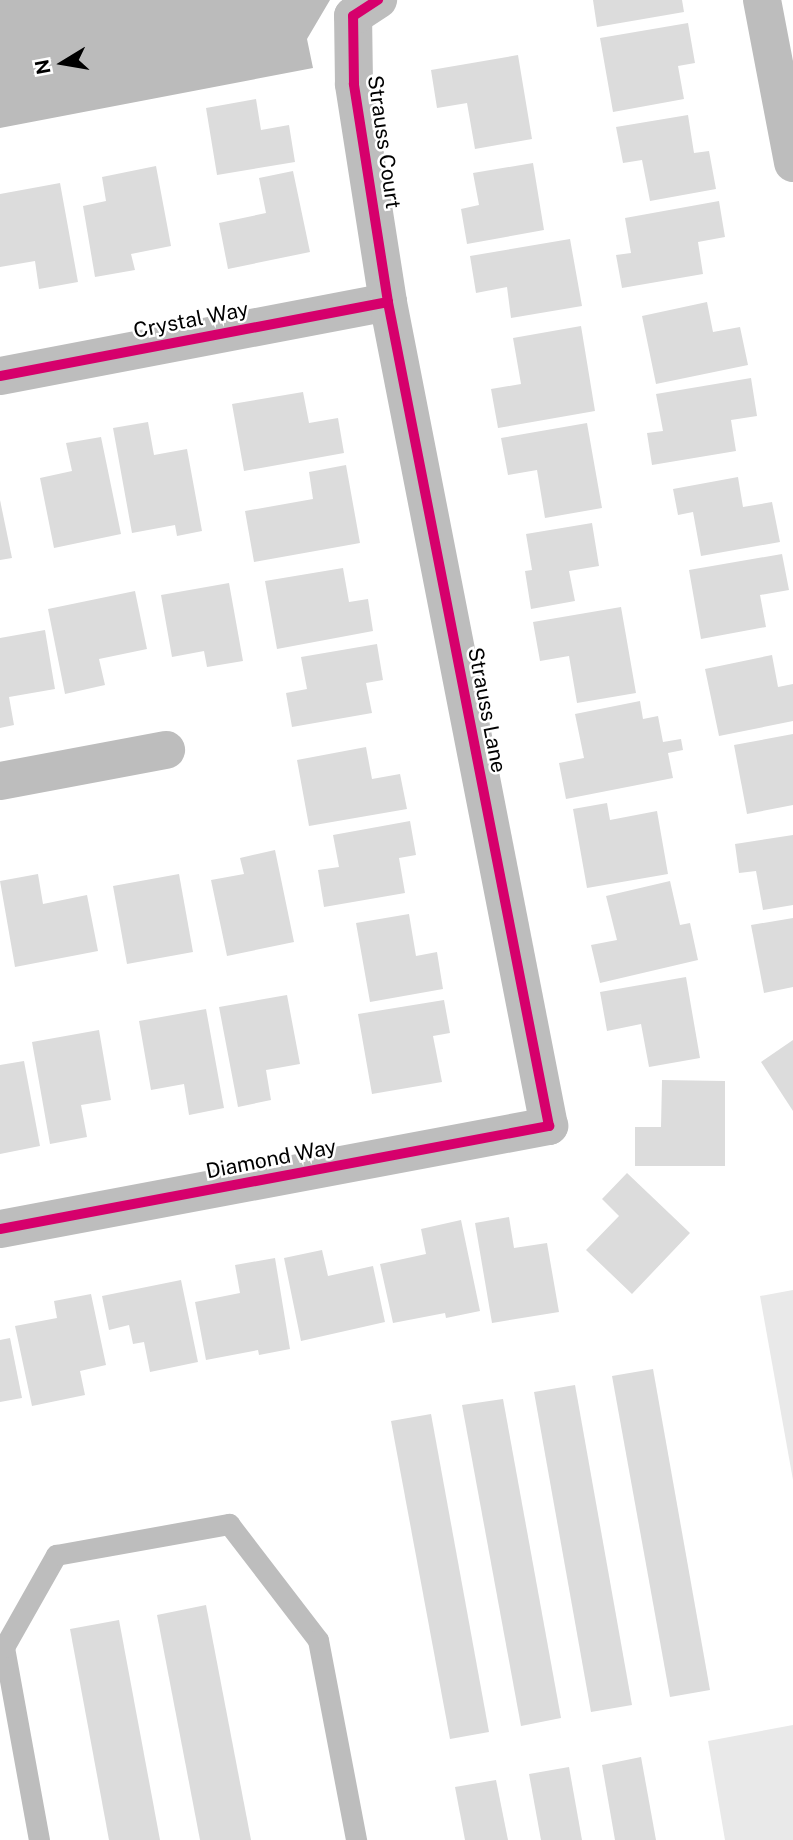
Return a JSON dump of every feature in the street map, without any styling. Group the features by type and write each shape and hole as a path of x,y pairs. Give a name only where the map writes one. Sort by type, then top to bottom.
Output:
{"street":[{"name":"Strauss Court","path":"378,0 353,16 354,84 388,302"},
{"path":"762,0 793,163"},
{"name":"Crystal Way","path":"0,376 388,302"},
{"name":"Strauss Lane","path":"388,302 548,1126"},
{"path":"0,780 166,750"},
{"name":"Diamond Way","path":"0,1229 548,1126"}],"lane":[{"path":"39,1840 4,1647 56,1555 229,1524 318,1640 356,1840"}],"shaded area":[{"path":"0,0 330,0 307,39 313,68 0,128"},
{"path":"793,1290 793,1480 760,1296"},
{"path":"793,1725 793,1840 725,1840 708,1741"}],"building":[{"path":"593,0 682,0 684,12 597,27"},
{"path":"688,23 695,63 678,66 684,99 613,112 600,38"},
{"path":"518,55 532,139 475,149 467,103 437,108 431,70"},
{"path":"256,99 261,130 289,125 295,162 217,175 206,108"},
{"path":"688,115 694,153 709,151 716,189 650,201 642,160 623,163 616,127"},
{"path":"533,163 544,230 467,244 461,209 479,205 473,173"},
{"path":"156,166 171,246 131,254 135,270 95,277 83,206 106,201 102,177"},
{"path":"293,171 310,252 228,269 219,223 266,213 259,178"},
{"path":"60,183 78,282 39,289 35,261 0,267 0,194"},
{"path":"719,201 725,237 698,242 703,274 622,288 616,255 631,253 625,218"},
{"path":"570,239 582,306 511,318 507,287 476,293 470,256"},
{"path":"707,302 713,332 740,327 748,365 656,384 642,316"},
{"path":"581,326 595,411 498,428 491,389 521,384 513,338"},
{"path":"751,378 757,416 731,420 736,451 652,465 647,433 663,431 656,394"},
{"path":"303,392 309,423 338,418 344,453 244,471 232,404"},
{"path":"148,422 154,455 187,449 202,531 177,536 175,525 132,533 113,428"},
{"path":"587,423 602,508 545,518 537,470 508,475 501,438"},
{"path":"101,437 121,534 54,548 40,478 72,471 66,443"},
{"path":"346,465 360,543 254,562 245,511 313,499 309,472"},
{"path":"738,477 743,507 772,502 780,542 701,556 693,512 678,515 673,489"},
{"path":"0,500 12,558 0,560"},
{"path":"592,523 599,566 569,571 575,601 531,609 525,571 532,570 526,534"},
{"path":"782,554 789,590 760,595 766,627 701,639 689,570"},
{"path":"343,568 349,602 368,599 373,631 277,649 265,581"},
{"path":"229,583 243,661 207,667 204,651 172,657 161,595"},
{"path":"135,591 147,649 99,659 105,685 65,694 48,609"},
{"path":"621,607 636,693 577,703 569,656 540,661 533,622"},
{"path":"45,630 55,689 9,697 14,725 0,728 0,638"},
{"path":"377,644 383,680 366,683 372,713 292,727 286,693 307,689 301,657"},
{"path":"772,655 778,687 793,684 793,721 719,736 705,669"},
{"path":"640,701 643,719 658,716 663,742 681,739 683,750 668,753 673,778 566,799 559,763 584,758 575,714"},
{"path":"793,734 793,805 747,814 734,745"},
{"path":"366,747 372,779 400,774 407,809 309,826 297,760"},
{"path":"607,803 610,820 657,811 668,874 587,888 573,809"},
{"path":"410,821 416,855 399,858 405,893 324,907 318,870 339,867 333,835"},
{"path":"793,835 793,905 763,910 756,871 739,873 735,844"},
{"path":"275,850 294,942 227,956 211,880 244,874 240,858"},
{"path":"38,874 43,904 87,895 98,951 15,967 0,881"},
{"path":"179,874 193,952 127,964 113,886"},
{"path":"670,881 680,925 690,923 698,960 600,983 591,945 617,940 606,896"},
{"path":"409,914 416,956 437,952 443,989 370,1002 356,923"},
{"path":"793,918 793,987 764,993 751,925"},
{"path":"686,977 700,1058 649,1067 641,1024 607,1031 600,992"},
{"path":"287,995 300,1064 266,1070 271,1100 238,1107 219,1007"},
{"path":"444,1000 450,1033 433,1036 442,1082 372,1094 358,1014"},
{"path":"206,1009 224,1108 189,1115 184,1084 151,1090 139,1021"},
{"path":"99,1030 111,1100 81,1105 87,1137 50,1144 32,1042"},
{"path":"793,1040 793,1111 761,1062"},
{"path":"24,1061 40,1146 0,1154 0,1065"},
{"path":"662,1080 725,1081 725,1166 635,1166 635,1127 661,1127"},
{"path":"627,1173 690,1233 632,1294 586,1250 619,1216 602,1199"},
{"path":"509,1217 514,1248 547,1243 559,1312 492,1323 475,1223"},
{"path":"461,1220 480,1311 446,1318 445,1313 393,1323 380,1264 426,1254 421,1229"},
{"path":"322,1250 328,1276 373,1266 385,1322 301,1341 284,1258"},
{"path":"275,1258 290,1349 259,1355 258,1350 206,1360 195,1302 240,1293 235,1265"},
{"path":"181,1280 198,1362 150,1372 144,1342 133,1344 129,1325 109,1330 102,1296"},
{"path":"91,1294 106,1365 80,1371 85,1395 32,1406 15,1326 57,1318 54,1301"},
{"path":"10,1338 22,1398 0,1402 0,1340"},
{"path":"653,1369 710,1690 670,1697 612,1376"},
{"path":"575,1385 632,1705 591,1712 534,1392"},
{"path":"503,1399 561,1718 521,1726 462,1405"},
{"path":"431,1414 489,1732 450,1739 391,1421"},
{"path":"206,1605 251,1840 200,1840 157,1615"},
{"path":"119,1620 160,1840 109,1840 70,1629"},
{"path":"641,1757 656,1840 615,1840 602,1765"},
{"path":"569,1767 582,1840 541,1840 529,1774"},
{"path":"496,1780 508,1840 465,1840 455,1787"}],"cycle path":[{"path":"0,1229 549,1126 388,302 354,84 353,16 378,0"},
{"path":"0,376 388,302"}]}
